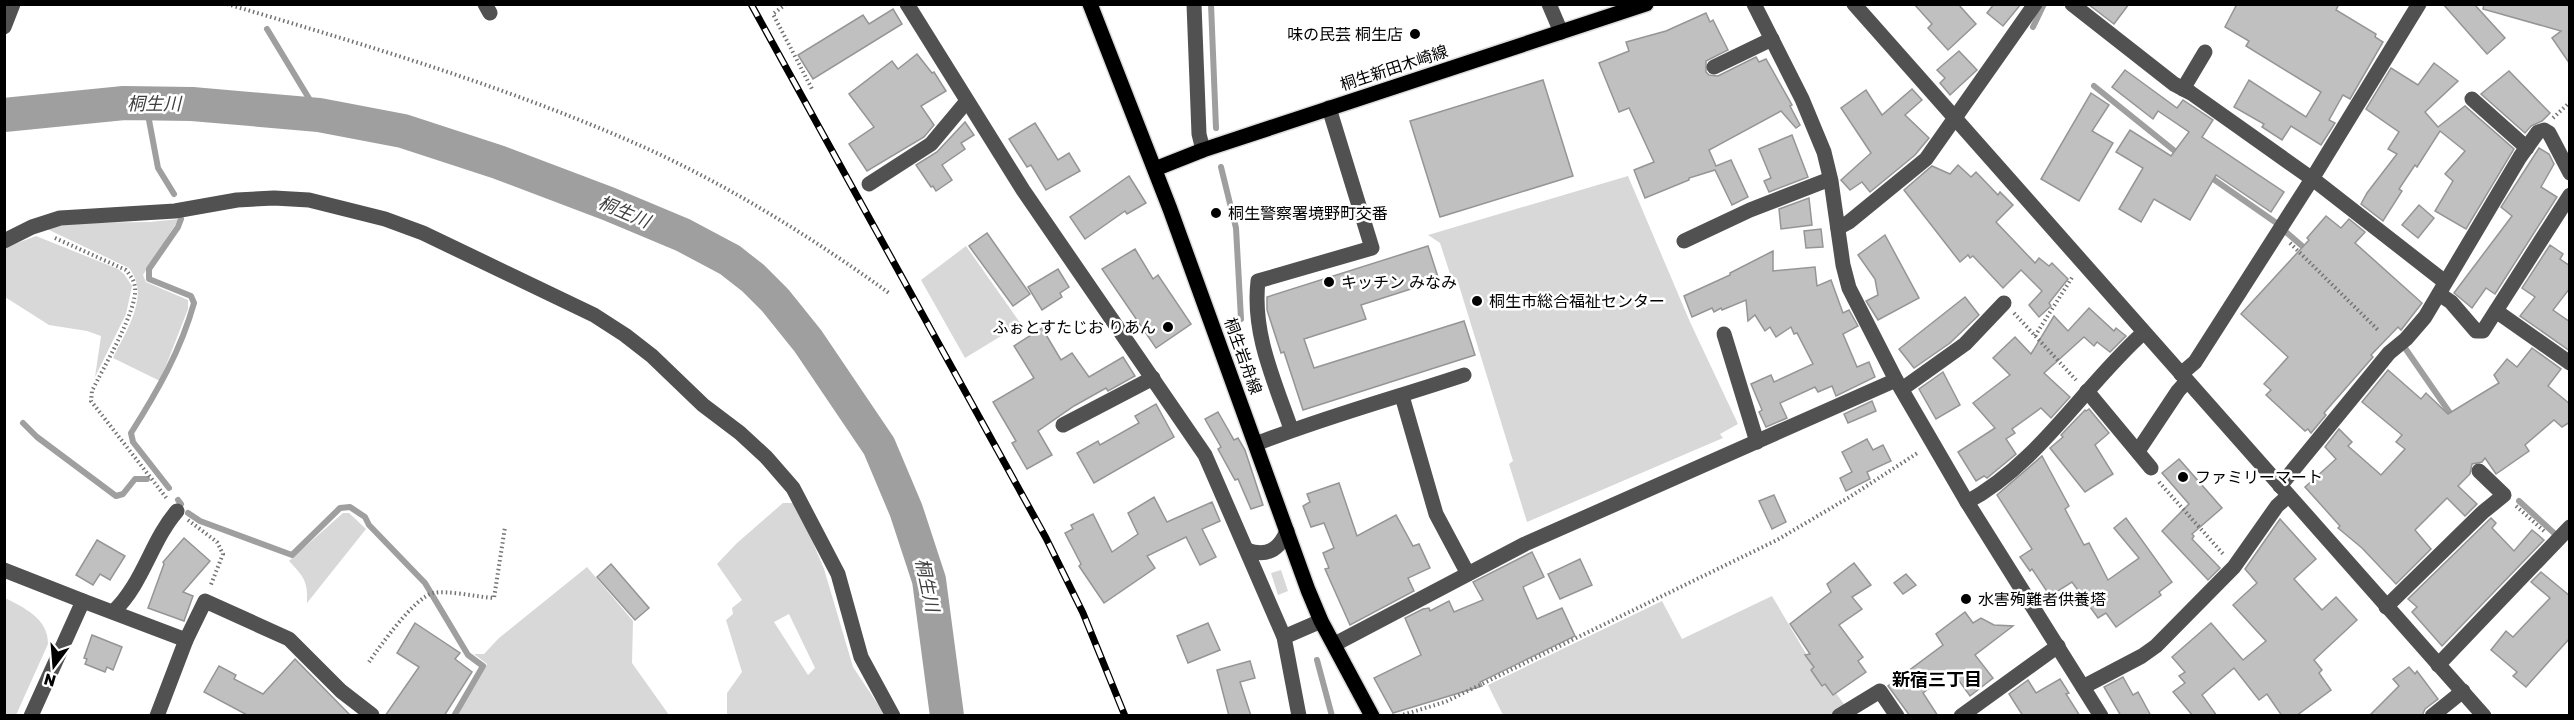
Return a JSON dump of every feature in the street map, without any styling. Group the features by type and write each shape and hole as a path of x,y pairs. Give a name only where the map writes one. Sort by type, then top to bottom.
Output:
{"main road":[{"name":"桐生岩舟線","path":"1090,4 1155,169 1322,621 1372,716"},
{"name":"桐生新田木崎線","path":"1155,169 1203,150 1646,4"}],"street":[{"path":"4,27 13,4"},
{"path":"907,4 1023,190 1205,455 1284,638 1299,716"},
{"path":"1194,4 1199,134 1203,150"},
{"path":"1549,4 1561,32"},
{"path":"1754,4 1814,127 1830,179 1845,277 1849,288 1899,385 1967,502 2101,716"},
{"path":"1854,4 1955,121 2484,716"},
{"path":"1838,228 1849,222 1926,159 1955,121 2035,4"},
{"path":"2072,4 2111,37 2313,179 2442,288 2476,331 2483,331 2570,195"},
{"path":"2138,452 2313,179 2419,4"},
{"path":"1714,67 1772,39"},
{"path":"2183,89 2205,52"},
{"path":"2472,99 2527,148"},
{"path":"869,184 931,144 967,101"},
{"path":"1292,429 1260,341 1256,301 1258,281 1372,248 1329,108"},
{"path":"2083,687 2142,656 2156,646 2234,567 2284,491 2389,353 2413,332 2538,132 2544,130 2549,133 2570,173"},
{"path":"1684,241 1750,210 1830,179"},
{"path":"4,242 32,227 60,218 155,213 237,200 274,198 309,200 385,219 423,233 594,315 625,335 703,405 740,433 766,457 793,488 838,574 861,657 893,716"},
{"path":"1335,644 1525,544 1757,442 1899,385 1965,344 2004,303"},
{"path":"2496,311 2570,363"},
{"path":"1967,502 1986,491 2029,453 2143,333"},
{"path":"1724,334 1757,442"},
{"path":"1256,444 1292,429 1464,375"},
{"path":"1063,425 1153,378"},
{"path":"2087,391 2151,468"},
{"path":"1402,396 1436,514 1468,574"},
{"path":"2386,607 2504,495 2480,471"},
{"path":"113,612 123,602 166,524 177,511"},
{"path":"2438,665 2570,527"},
{"path":"1247,550 1255,553 1274,550 1282,542 1287,531"},
{"path":"4,570 186,640"},
{"path":"31,716 83,601"},
{"path":"158,716 186,640 205,601 290,639 341,691 372,715"},
{"path":"1284,638 1322,621"},
{"path":"1961,716 2058,646"},
{"path":"1839,716 1880,691 1897,716"},
{"path":"2432,716 2463,692"}],"path":[{"path":"227,4 459,76 648,149 732,192 851,266 889,293"},
{"path":"786,4 773,14 812,88"},
{"path":"2544,130 2570,102"},
{"path":"32,227 126,270 135,285 132,305 92,391 91,401 177,511 217,542 223,554 205,601"},
{"path":"2278,233 2379,331"},
{"path":"2035,336 2076,272"},
{"path":"2004,303 2087,391"},
{"path":"1399,716 1454,698 1777,540 1848,498 1923,449"},
{"path":"2151,468 2153,476 2234,567"},
{"path":"2504,495 2555,542"},
{"path":"369,662 401,620 425,596 435,593 494,598 506,526"}],"shaded area":[{"path":"1628,176 1690,322 1738,424 1720,434 1723,438 1527,522 1509,464 1513,461 1457,279 1452,280 1440,243 1428,235"},
{"path":"179,219 143,275 146,282 188,300 188,309 160,381 113,358 130,325 137,301 138,290 129,268 47,229 62,223 150,222"},
{"path":"36,236 118,269 132,286 126,314 95,377 101,336 87,331 49,325 5,297 4,248"},
{"path":"966,246 1021,324 965,358 921,280"},
{"path":"783,503 793,503 798,507 824,569 853,667 885,715 727,715 727,693 742,672 726,620 733,614 732,608 742,600 717,564 737,543","holes":["789,614 815,668 808,675 774,622"]},
{"path":"343,513 349,513 366,529 307,603 307,589 304,580 289,561"},
{"path":"587,567 633,621 632,663 669,715 457,715 487,664 474,654 484,654 499,638"},
{"path":"1281,570 1288,591 1278,595 1271,573"},
{"path":"1772,596 1814,667 1811,670 1822,685 1825,684 1833,695 1836,693 1846,707 1829,716 1503,715 1488,685 1662,601 1682,639"},
{"path":"5,598 19,605 40,621 47,635 48,644 16,715 5,715"}],"building":[{"path":"1914,4 1958,4 1976,24 1948,50 1928,28 1932,24"},
{"path":"1994,4 2021,4 2003,26 1987,13"},
{"path":"2088,4 2129,4 2114,24"},
{"path":"2237,4 2339,4 2336,10 2376,34 2375,37 2383,42 2350,99 2343,95 2329,120 2335,123 2321,145 2291,126 2282,140 2262,127 2264,124 2234,107 2249,80 2306,117 2321,92 2246,46 2249,41 2225,27"},
{"path":"2443,4 2474,4 2505,38 2487,54"},
{"path":"2484,4 2570,4 2570,64 2552,38 2561,31 2483,9"},
{"path":"893,9 902,24 813,79 798,55 863,15 869,24"},
{"path":"1706,13 1710,22 1713,20 1728,50 1706,61 1706,72 1709,75 1718,76 1756,57 1759,62 1766,59 1792,105 1790,106 1800,125 1796,128 1781,111 1709,150 1716,166 1731,160 1748,197 1732,205 1715,170 1689,178 1689,180 1645,198 1634,170 1654,162 1629,108 1619,112 1599,63 1629,51 1626,42 1666,31"},
{"path":"1959,51 1977,70 1950,95 1940,83 1945,78 1937,70"},
{"path":"917,54 932,73 934,72 946,91 921,106 934,125 924,137 867,171 849,144 874,127 849,94 892,61 898,69"},
{"path":"2434,63 2458,81 2425,112 2438,127 2465,106 2514,149 2466,229 2435,211 2453,181 2445,174 2465,151 2440,131 2417,167 2415,165 2399,189 2402,191 2383,221 2361,204 2397,154 2388,149 2399,132 2366,109 2391,68 2418,85"},
{"path":"2125,70 2177,108 2183,100 2213,120 2202,137 2284,192 2271,212 2216,175 2190,220 2154,199 2141,222 2119,209 2143,168 2116,152 2130,130 2171,156 2189,132 2158,111 2153,119 2112,87"},
{"path":"2509,71 2550,113 2525,133 2481,94"},
{"path":"1543,80 1573,176 1440,217 1410,121"},
{"path":"1912,89 1922,100 1905,115 1929,138 1915,155 1870,192 1862,182 1850,190 1841,180 1871,153 1841,108 1866,90 1882,115"},
{"path":"2091,93 2109,105 2092,131 2113,143 2079,201 2041,179"},
{"path":"965,122 974,135 961,143 965,149 942,165 952,180 936,191 916,165 937,152"},
{"path":"1035,123 1058,160 1069,153 1080,171 1046,190 1031,165 1027,167 1009,139"},
{"path":"1792,135 1808,177 1769,192 1764,181 1771,178 1759,149"},
{"path":"2539,148 2549,154 2554,164 2541,187 2557,197 2495,294 2486,288 2472,308 2454,293 2512,216 2501,207"},
{"path":"1958,165 1971,177 1976,172 1998,195 2000,192 2013,205 1996,222 2035,263 2039,258 2049,266 2052,263 2068,279 2049,303 2051,306 2039,317 2029,305 2042,291 2021,270 2003,288 1973,256 1970,258 1968,255 1960,262 1904,190 1932,166 1950,174"},
{"path":"1129,176 1146,203 1127,214 1125,211 1085,239 1070,217"},
{"path":"1809,198 1812,225 1781,229 1779,209"},
{"path":"2419,205 2434,218 2418,238 2402,225"},
{"path":"2326,216 2341,228 2349,219 2365,232 2355,243 2422,303 2401,330 2398,327 2371,355 2373,357 2324,413 2326,415 2311,433 2308,429 2305,431 2266,395 2271,390 2264,384 2288,357 2241,314 2309,240 2307,238"},
{"path":"1821,229 1823,247 1806,248 1804,231"},
{"path":"987,233 1030,294 1013,306 969,246"},
{"path":"1885,235 1919,298 1878,320 1866,301 1878,295 1875,279 1858,255"},
{"path":"2550,245 2563,254 2560,259 2570,266 2570,288 2553,310 2570,322 2570,351 2520,316 2535,297 2522,288"},
{"path":"1428,246 1439,280 1361,305 1366,319 1304,339 1314,368 1464,321 1475,355 1303,410 1267,310 1267,297"},
{"path":"1135,249 1153,279 1158,275 1191,324 1156,348 1102,269"},
{"path":"1773,251 1773,271 1815,267 1817,286 1831,280 1843,313 1849,310 1858,326 1843,334 1857,367 1869,362 1875,377 1836,396 1832,386 1818,392 1815,387 1780,403 1787,418 1766,427 1759,412 1762,410 1751,384 1771,375 1774,382 1813,364 1797,333 1794,334 1791,327 1776,337 1770,327 1765,331 1755,315 1748,321 1746,300 1714,312 1712,308 1692,317 1684,296 1730,275"},
{"path":"1058,269 1069,287 1060,293 1062,297 1042,310 1028,287"},
{"path":"1965,297 1979,315 1950,343 1914,368 1899,349"},
{"path":"2089,308 2114,331 2116,328 2126,336 2110,352 2097,342 2094,346 2084,337 2044,373 2070,397 2051,418 2041,408 2012,429 2015,433 2006,439 2016,454 1987,478 1984,476 1976,481 1958,452 1995,428 1973,403 2010,375 1993,358 2015,337 2031,354 2054,316 2068,331"},
{"path":"1042,328 1061,360 1072,353 1089,377 1123,357 1135,376 1108,391 1106,388 1074,406 1038,431 1052,455 1027,469 1012,443 1016,441 993,402 1034,378 1014,346"},
{"path":"2532,348 2561,369 2548,386 2570,404 2570,422 2562,427 2554,420 2525,445 2529,451 2496,474 2485,458 2482,462 2472,464 2470,474 2458,486 2477,504 2465,516 2447,498 2415,530 2431,549 2396,584 2362,548 2338,528 2340,526 2305,487 2336,459 2325,447 2339,429 2352,442 2348,446 2381,475 2405,449 2396,442 2402,435 2362,402 2388,370 2421,399 2426,393 2448,414 2499,383 2494,375 2507,359 2517,367"},
{"path":"1943,372 1960,405 1936,419 1919,389"},
{"path":"1872,401 1876,411 1848,423 1844,414"},
{"path":"1156,404 1174,437 1094,483 1077,453 1098,441 1100,445 1139,423 1135,416"},
{"path":"2089,409 2109,433 2095,445 2113,474 2085,492 2050,448 2063,437 2061,435 2085,410"},
{"path":"1218,412 1234,440 1238,438 1245,450 1263,505 1251,509 1238,479 1235,480 1218,449 1221,447 1205,419"},
{"path":"1867,439 1873,450 1883,445 1891,461 1867,472 1870,479 1846,491 1840,478 1852,472 1842,452"},
{"path":"2042,456 2069,506 2065,509 2084,545 2089,543 2108,580 2139,558 2114,528 2126,518 2172,582 2159,592 2161,595 2116,627 2106,613 2098,618 2072,582 2050,596 2032,569 2030,571 2020,557 2032,549 1997,495"},
{"path":"2179,459 2222,508 2192,534 2194,536 2192,539 2220,568 2208,580 2162,531 2189,504 2162,473"},
{"path":"1339,483 1357,536 1396,515 1413,546 1419,544 1430,568 1408,578 1414,591 1350,625 1325,569 1329,568 1323,553 1334,548 1324,523 1311,527 1303,506 1310,502 1307,494"},
{"path":"1774,495 1786,522 1772,529 1759,501"},
{"path":"1154,497 1167,522 1212,502 1220,521 1202,529 1216,557 1200,565 1186,537 1147,556 1155,568 1104,603 1079,566 1081,564 1065,533 1073,529 1071,525 1093,514 1112,552 1138,534 1128,513"},
{"path":"2491,518 2496,523 2492,528 2514,551 2532,530 2544,540 2442,646 2412,612 2417,607 2408,599"},
{"path":"2280,519 2316,559 2294,579 2322,610 2336,597 2357,620 2314,660 2322,670 2319,673 2331,690 2296,716 2282,716 2267,694 2259,700 2234,668 2202,695 2217,716 2193,716 2173,692 2185,683 2179,676 2185,672 2172,657 2211,623 2243,660 2266,641 2233,605 2257,583 2245,569"},
{"path":"184,538 210,561 183,592 193,596 184,621 148,608 163,562"},
{"path":"97,540 125,556 110,580 100,574 93,585 76,575"},
{"path":"1532,552 1544,577 1523,587 1537,619 1562,608 1575,636 1480,682 1482,686 1393,713 1374,678 1421,655 1405,618 1423,609 1429,608 1430,611 1449,601 1454,612 1483,600 1473,582"},
{"path":"1580,559 1592,585 1560,599 1548,574"},
{"path":"1854,563 1871,585 1852,597 1862,609 1839,625 1863,657 1858,661 1866,672 1833,695 1825,684 1822,686 1811,670 1814,667 1805,655 1810,654 1790,624 1831,592 1827,584"},
{"path":"611,564 649,608 635,620 597,577"},
{"path":"2541,572 2570,596 2570,638 2526,687 2513,676 2517,672 2491,650 2506,631 2513,637 2550,598 2531,582"},
{"path":"1906,574 1916,585 1903,594 1894,583"},
{"path":"1965,612 1973,623 1981,618 1994,625 2013,626 1975,655 1993,678 1970,696 1952,671 1923,693 1938,716 1910,716 1888,686 1943,645 1936,634"},
{"path":"415,623 460,653 455,659 472,672 444,716 385,716 419,667 397,653"},
{"path":"1208,623 1220,650 1188,663 1177,636"},
{"path":"92,635 122,647 113,670 107,667 105,672 85,664 87,659 84,658"},
{"path":"295,659 351,716 249,716 204,692 219,666 236,675 234,679 263,694"},
{"path":"1250,661 1255,678 1240,682 1251,716 1229,716 1217,670"},
{"path":"2409,667 2415,674 2417,671 2438,699 2425,709 2422,716 2369,716 2399,686 2393,679"},
{"path":"2123,677 2133,695 2138,692 2151,716 2121,716 2104,687"},
{"path":"2060,679 2069,693 2066,694 2080,716 2023,716 2009,694 2028,680 2036,693"}],"waterway":[{"path":"1211,4 1216,128"},
{"path":"2033,27 2044,4"},
{"path":"267,29 319,115"},
{"path":"2094,86 2181,156"},
{"name":"桐生川","path":"4,115 124,103 192,104 319,115 403,131 498,162 609,204 683,235 730,260 753,278 775,300 808,341 879,446 906,510 929,580 947,716"},
{"path":"146,104 158,168 174,194"},
{"path":"1221,167 1236,228 1241,319"},
{"path":"2209,176 2275,222"},
{"path":"169,488 133,442 131,433 167,370 194,303 191,296 149,279 149,269 181,219"},
{"path":"2286,232 2309,252"},
{"path":"2405,348 2454,419"},
{"path":"23,423 37,437 116,496 123,494 135,479 147,479"},
{"path":"178,500 181,504"},
{"path":"2519,501 2555,534"},
{"path":"188,513 200,521 292,555 340,508 350,507 365,517 369,525 425,583 468,655 483,666 454,716"},
{"path":"1317,660 1332,716"}],"railway":[{"path":"751,4 1046,538 1083,613 1125,716"}],"place":[{"name":"味の民芸 桐生店","path":"1415,34"},
{"name":"桐生警察署境野町交番","path":"1216,213"},
{"name":"キッチン みなみ","path":"1329,282"},
{"name":"桐生市総合福祉センター","path":"1477,301"},
{"name":"ふぉとすたじお りあん","path":"1168,327"},
{"name":"ファミリーマート","path":"2183,477"},
{"name":"水害殉難者供養塔","path":"1966,599"}],"district":[{"name":"新宿三丁目","path":"1937,680"}]}
